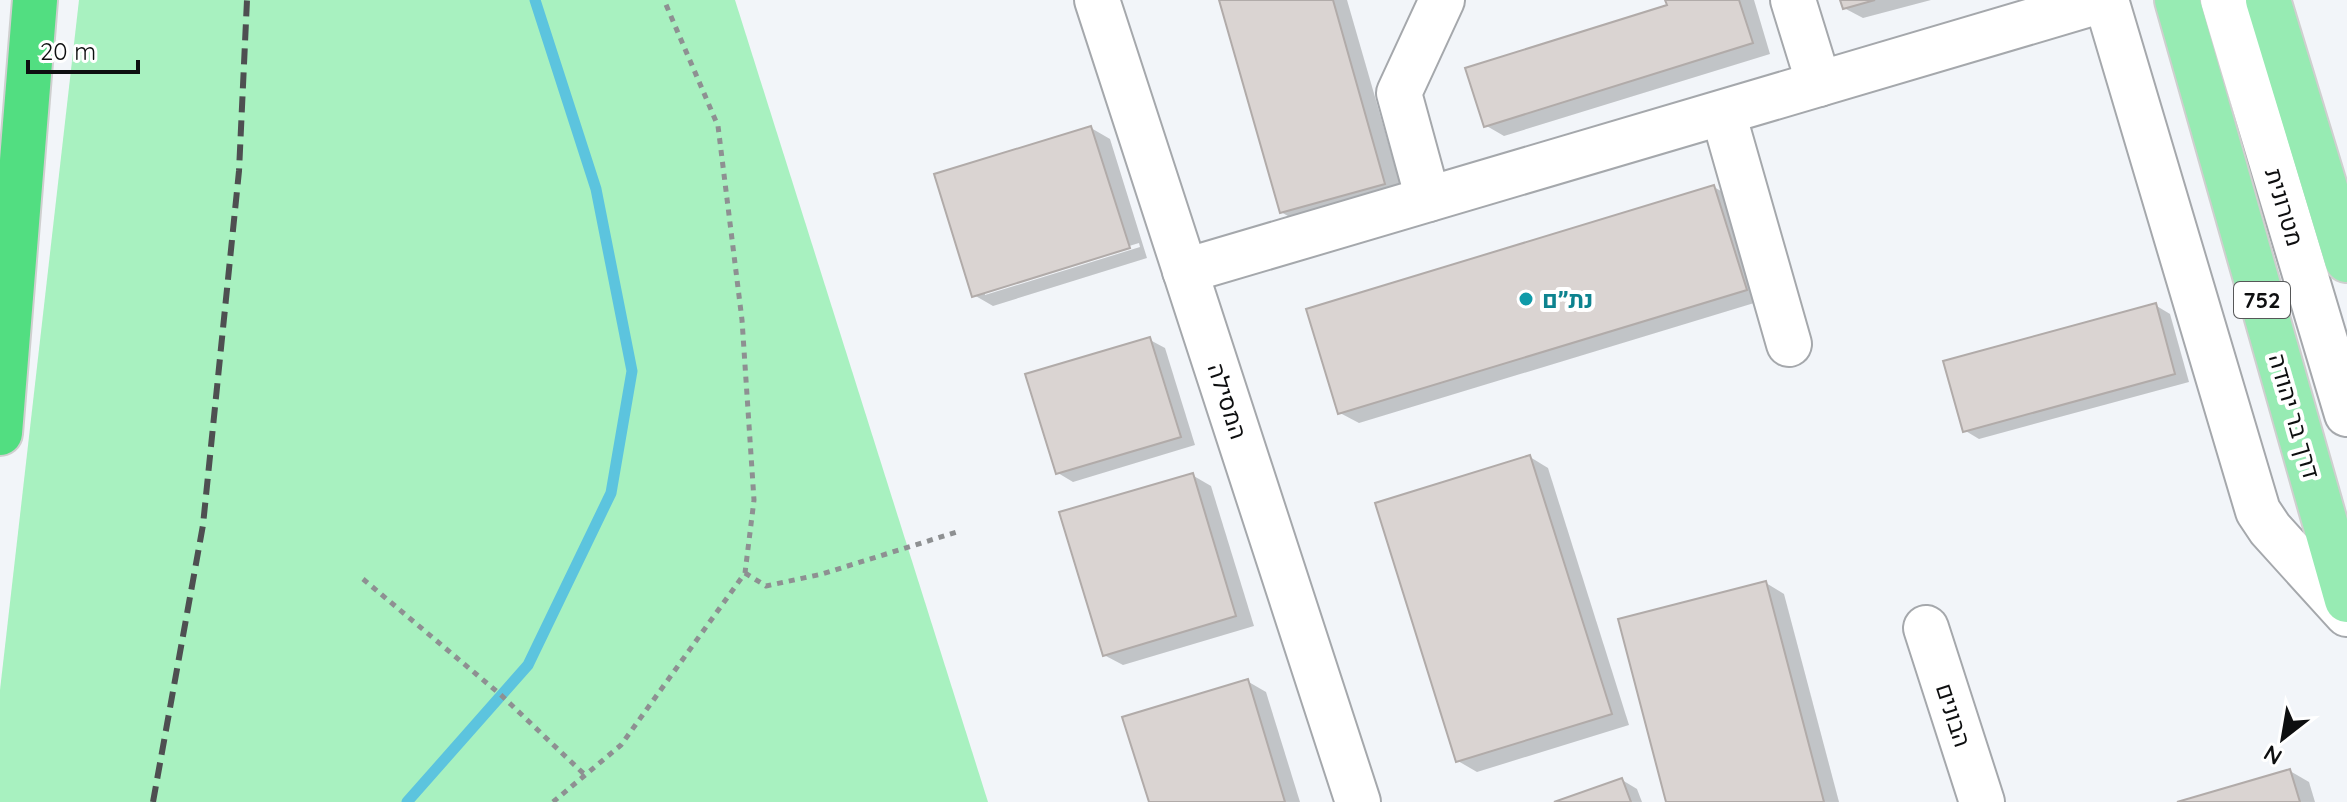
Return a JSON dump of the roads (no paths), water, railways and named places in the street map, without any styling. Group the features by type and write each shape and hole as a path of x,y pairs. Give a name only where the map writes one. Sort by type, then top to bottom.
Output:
{"highway":[{"path":"0,433 35,0"}],"main road":[{"name":"דרך בר יהודה","path":"2177,0 2347,600"},
{"path":"2268,0 2347,260"}],"street":[{"name":"המסילה","path":"1097,0 1358,802"},
{"path":"1428,199 1399,93 1442,0"},
{"path":"1793,0 1814,70"},
{"path":"1185,271 1723,113 1814,70 1997,0"},
{"path":"1814,70 2104,0 2258,511 2270,529 2347,614"},
{"name":"מטרונית","path":"2223,0 2347,414"},
{"path":"1723,113 1789,344"},
{"name":"הבונים","path":"1926,628 1982,802"}],"waterway":[{"path":"407,802 528,665 611,493 632,371 596,189 535,0"}],"railway":[{"path":"153,802 203,525 239,171 247,0"}],"place":[{"name":"נת״ם","path":"1526,299"}]}
